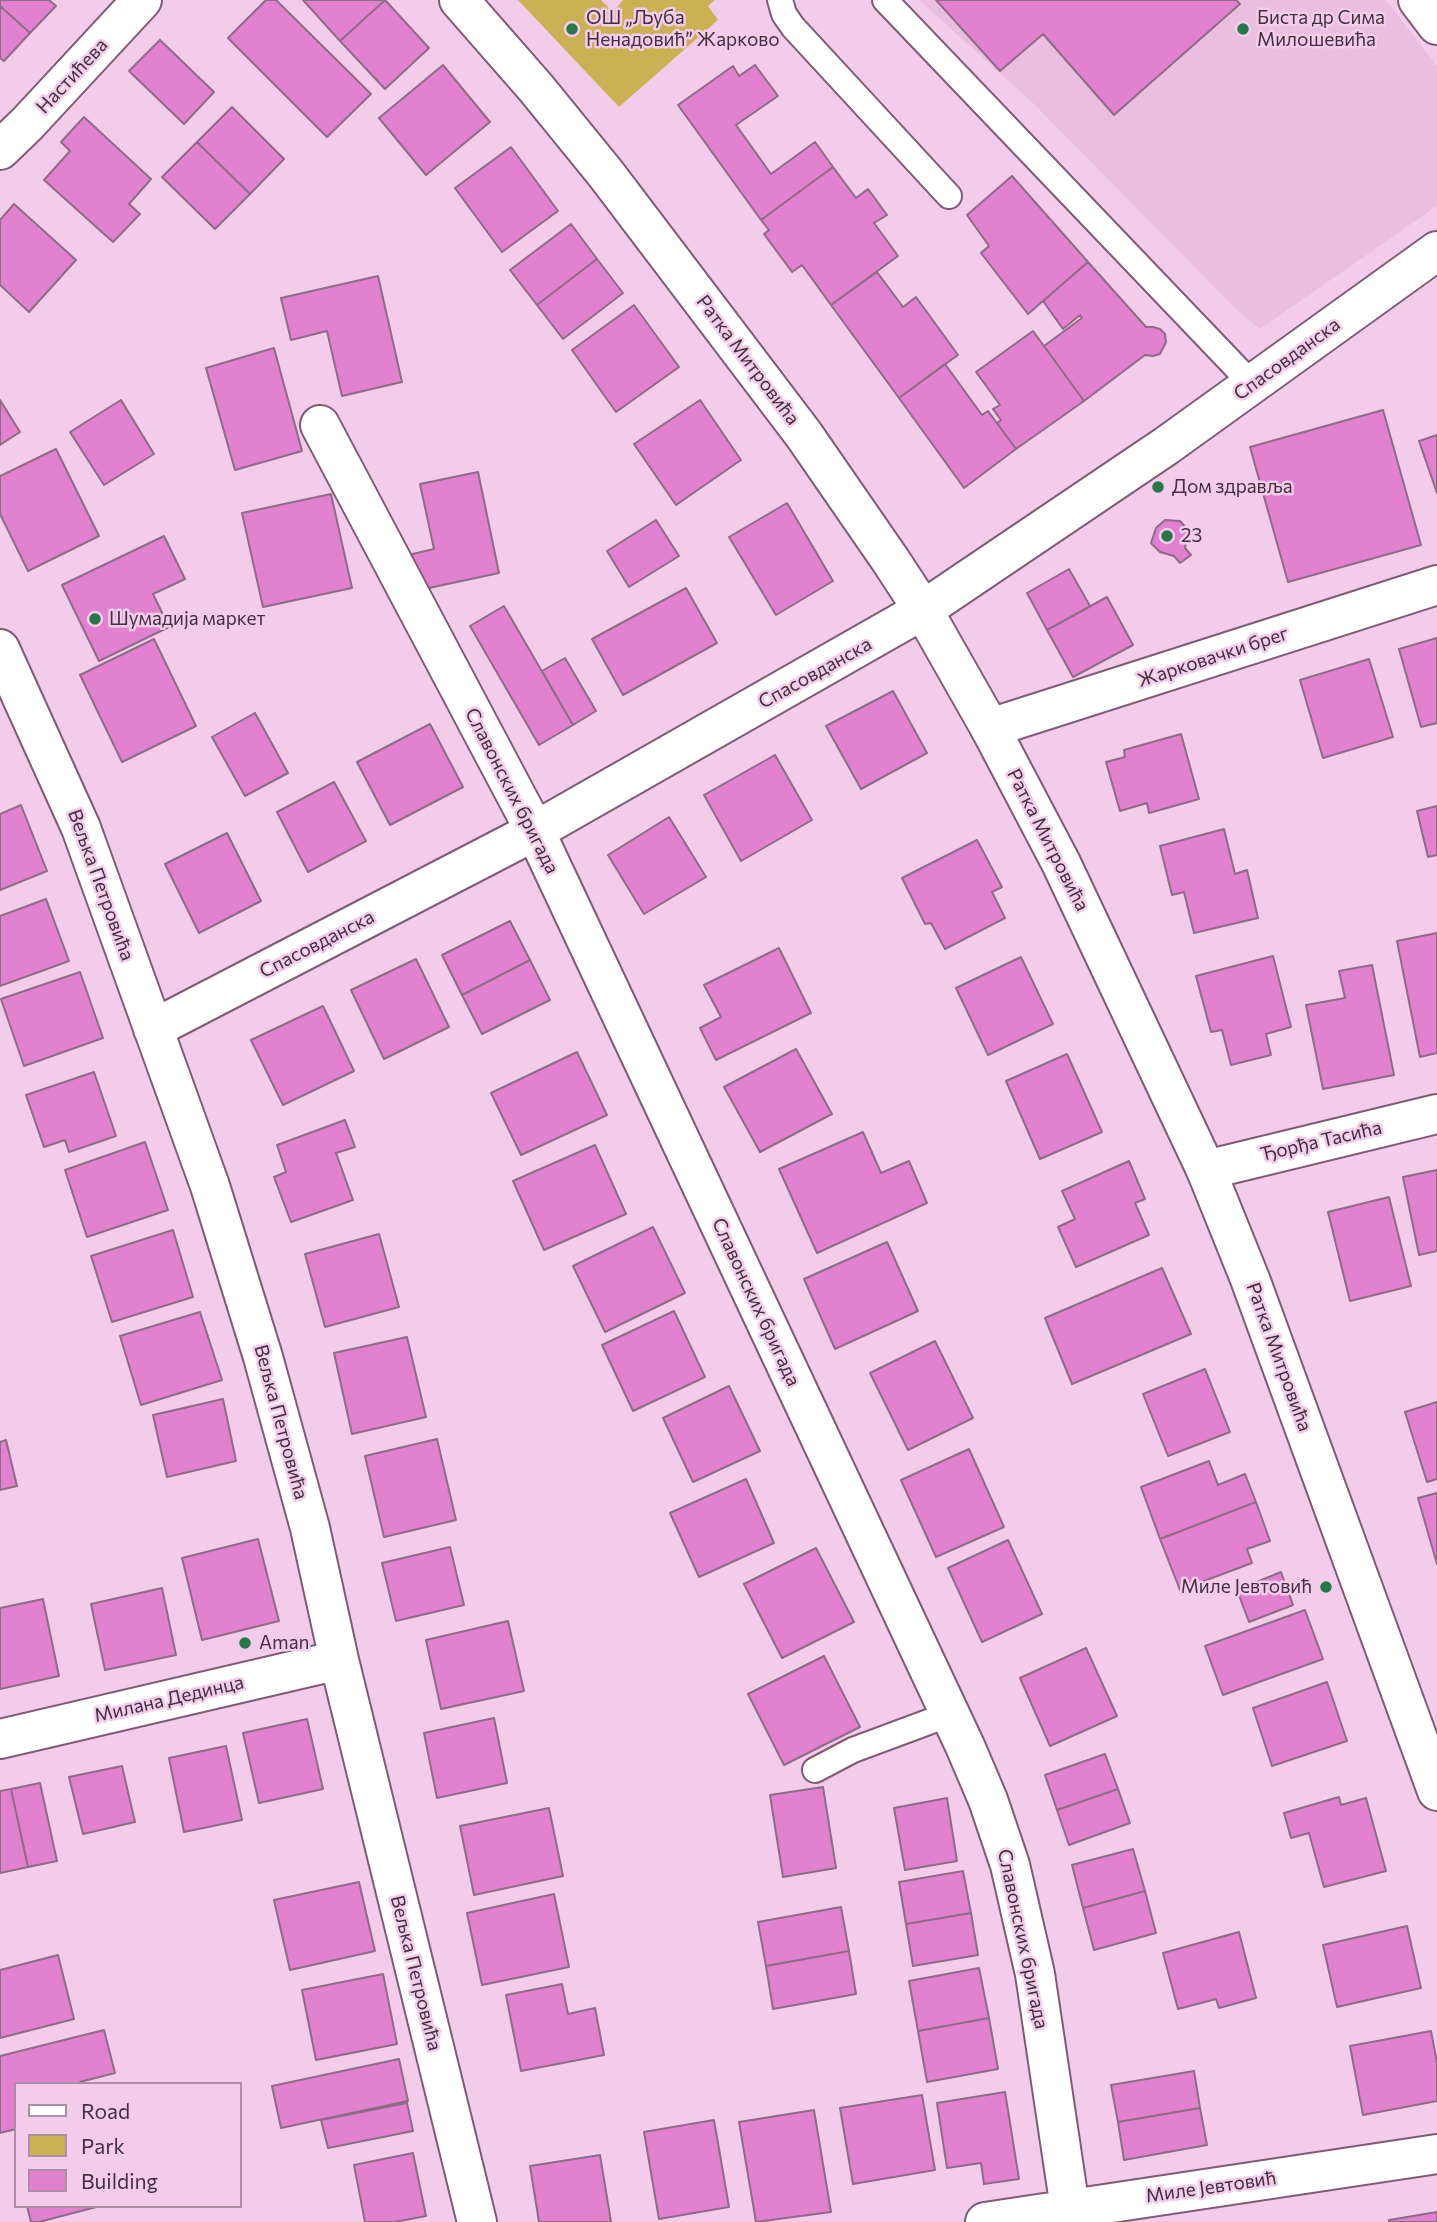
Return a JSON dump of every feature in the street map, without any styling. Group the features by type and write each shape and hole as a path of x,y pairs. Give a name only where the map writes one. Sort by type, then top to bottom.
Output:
{"street":[{"name":"Настићева","path":"0,150 142,0"},
{"name":"Ратка Митровића","path":"458,0 536,88 606,174 804,435 923,610 990,728 1067,875 1206,1170 1250,1279 1437,1791"},
{"path":"1418,0 1437,24"},
{"name":"Спасовданска","path":"153,1028 535,831 923,610 1156,454 1437,251"},
{"name":"Славонских бригада","path":"320,425 535,831 988,1800 1010,1865 1035,1973 1071,2215"},
{"name":"Жарковачки брег","path":"990,728 1437,585"},
{"name":"Вељка Петровића","path":"0,649 81,828 210,1186 263,1357 310,1528 339,1660 477,2222"},
{"name":"Ђорђа Тасића","path":"1206,1170 1437,1114"},
{"name":"Милана Дединца","path":"0,1739 339,1660"},
{"name":"Миле Јевтовић","path":"985,2222 1071,2215 1437,2154"}],"lane":[{"path":"780,0 784,14 793,27 949,196"},
{"path":"886,0 1253,385"},
{"path":"815,1770 853,1750 950,1714"}],"shaded area":[{"path":"919,0 1386,0 1437,66 1437,206 1260,329 1236,309 1032,102"}],"green space":[{"path":"518,0 601,0 613,12 623,0 715,0 708,6 718,20 619,107"}],"building":[{"path":"0,0 49,0 56,6 30,33 0,6"},
{"path":"266,0 276,0 371,94 327,137 228,38"},
{"path":"303,0 385,0 340,41"},
{"path":"385,0 429,48 385,89 340,41"},
{"path":"936,0 1236,0 1240,4 1114,115 1043,34 1000,71"},
{"path":"0,6 30,33 4,61 0,58"},
{"path":"160,40 214,92 184,124 129,71"},
{"path":"443,65 490,122 426,175 379,118"},
{"path":"755,65 778,96 736,125 771,174 815,142 833,167 761,220 678,105 733,66 739,76"},
{"path":"232,107 284,159 250,194 197,142"},
{"path":"84,117 151,179 129,204 140,214 113,242 44,180 70,151 61,142"},
{"path":"197,142 250,194 215,229 162,177"},
{"path":"511,147 558,211 502,252 455,188"},
{"path":"833,167 856,198 868,189 887,215 874,223 898,256 831,305 802,265 792,272 764,234 769,230 761,220"},
{"path":"1012,176 1088,262 1028,314 981,253 989,246 967,215"},
{"path":"14,204 76,260 29,312 0,285 0,220"},
{"path":"571,224 597,259 537,305 510,270"},
{"path":"597,259 623,293 563,339 537,305"},
{"path":"1088,262 1146,327 1160,329 1165,334 1166,342 1160,354 1145,355 1084,401 1044,346 1082,318 1080,315 1063,329 1043,301"},
{"path":"877,272 903,307 916,297 958,355 899,398 831,305"},
{"path":"378,276 402,382 342,396 327,331 291,340 281,298"},
{"path":"634,305 679,367 616,412 572,350"},
{"path":"1033,331 1084,401 1016,449 997,423 1001,420 993,409 1000,405 976,372"},
{"path":"274,348 302,451 235,470 206,368"},
{"path":"945,364 982,415 988,411 1016,449 964,488 899,398"},
{"path":"0,400 20,432 0,445"},
{"path":"121,400 154,454 104,485 70,432"},
{"path":"700,400 741,460 676,505 634,444"},
{"path":"1383,410 1421,545 1288,582 1250,447"},
{"path":"1437,435 1437,493 1419,441"},
{"path":"56,449 99,536 28,571 0,514 0,476"},
{"path":"478,472 499,573 415,591 408,555 434,549 420,484"},
{"path":"331,494 352,588 263,607 242,513"},
{"path":"787,503 833,581 776,615 729,537"},
{"path":"656,520 679,556 629,587 607,551"},
{"path":"1165,520 1180,521 1188,530 1185,548 1191,555 1180,563 1174,556 1160,552 1151,543 1156,528"},
{"path":"164,536 185,579 153,594 169,627 99,661 62,585"},
{"path":"1069,569 1090,606 1047,630 1027,593"},
{"path":"686,588 717,643 623,695 592,639"},
{"path":"1107,597 1133,645 1073,677 1047,630"},
{"path":"504,606 573,725 539,745 470,626"},
{"path":"1437,638 1437,723 1421,727 1399,649"},
{"path":"154,639 196,726 122,762 80,675"},
{"path":"565,658 596,711 573,725 542,671"},
{"path":"1369,659 1393,737 1323,758 1300,680"},
{"path":"893,691 927,753 861,789 826,726"},
{"path":"255,713 288,773 245,796 212,737"},
{"path":"430,724 463,787 390,825 357,762"},
{"path":"1181,734 1199,799 1149,813 1147,803 1120,811 1106,762 1125,757 1124,750"},
{"path":"775,755 812,820 741,861 704,795"},
{"path":"334,782 366,841 308,872 277,812"},
{"path":"21,805 47,871 0,890 0,814"},
{"path":"1437,806 1437,855 1428,857 1417,811"},
{"path":"669,817 706,877 644,914 608,855"},
{"path":"1224,829 1235,874 1247,870 1258,918 1194,933 1184,892 1172,895 1160,846"},
{"path":"227,833 261,901 199,933 165,864"},
{"path":"977,840 1002,887 992,892 1005,918 945,949 931,923 925,924 902,878"},
{"path":"46,899 69,961 0,986 0,916"},
{"path":"510,921 530,960 462,995 442,955"},
{"path":"1437,933 1437,1053 1420,1057 1397,941"},
{"path":"779,948 811,1013 716,1060 700,1028 721,1017 704,985"},
{"path":"1273,956 1291,1027 1266,1034 1271,1055 1231,1065 1222,1030 1211,1032 1196,976"},
{"path":"1021,957 1053,1024 988,1055 956,988"},
{"path":"416,959 449,1027 384,1059 351,990"},
{"path":"530,960 550,1000 482,1034 462,995"},
{"path":"1372,965 1394,1075 1323,1089 1306,1005 1345,998 1339,971"},
{"path":"80,972 103,1038 24,1066 1,999"},
{"path":"323,1006 354,1071 283,1105 251,1040"},
{"path":"796,1049 832,1114 760,1152 724,1087"},
{"path":"577,1052 607,1115 521,1155 491,1093"},
{"path":"1067,1054 1102,1132 1040,1159 1006,1081"},
{"path":"94,1072 116,1136 69,1152 65,1140 44,1147 26,1095"},
{"path":"345,1120 355,1147 336,1153 353,1200 291,1222 274,1177 286,1172 277,1145"},
{"path":"863,1132 881,1173 909,1161 927,1203 817,1253 779,1169"},
{"path":"145,1142 168,1210 87,1237 65,1170"},
{"path":"595,1145 626,1214 544,1250 513,1181"},
{"path":"1129,1161 1145,1199 1135,1203 1149,1235 1076,1267 1058,1227 1075,1219 1062,1191"},
{"path":"1437,1170 1437,1251 1419,1255 1403,1177"},
{"path":"1389,1197 1411,1286 1350,1301 1328,1212"},
{"path":"653,1227 685,1293 605,1332 573,1266"},
{"path":"173,1230 193,1297 112,1322 91,1256"},
{"path":"379,1234 399,1307 325,1327 305,1254"},
{"path":"887,1242 918,1311 835,1349 804,1279"},
{"path":"1162,1268 1191,1334 1072,1384 1045,1318"},
{"path":"674,1311 705,1377 633,1411 602,1345"},
{"path":"200,1312 222,1380 141,1405 120,1336"},
{"path":"407,1337 426,1417 352,1434 334,1353"},
{"path":"935,1341 973,1418 908,1450 870,1373"},
{"path":"1205,1369 1230,1432 1168,1456 1143,1394"},
{"path":"729,1386 760,1451 693,1482 663,1418"},
{"path":"223,1399 236,1461 167,1477 153,1415"},
{"path":"1437,1402 1437,1479 1427,1482 1405,1412"},
{"path":"437,1439 456,1520 384,1537 365,1456"},
{"path":"6,1440 17,1486 0,1490 0,1442"},
{"path":"969,1449 1004,1527 936,1557 901,1480"},
{"path":"1209,1461 1218,1485 1245,1474 1256,1502 1160,1539 1141,1487"},
{"path":"746,1479 774,1543 699,1577 670,1513"},
{"path":"1437,1493 1437,1564 1418,1498"},
{"path":"1256,1502 1270,1541 1247,1549 1252,1563 1180,1590 1160,1539"},
{"path":"258,1539 279,1621 202,1640 182,1558"},
{"path":"1008,1540 1042,1614 982,1642 948,1568"},
{"path":"450,1547 464,1605 396,1621 382,1563"},
{"path":"816,1548 854,1622 782,1658 744,1584"},
{"path":"1281,1572 1293,1605 1249,1622 1237,1590"},
{"path":"162,1588 176,1655 105,1670 91,1604"},
{"path":"43,1599 59,1676 0,1689 0,1608"},
{"path":"1305,1610 1323,1659 1223,1695 1205,1646"},
{"path":"508,1621 524,1691 441,1709 426,1640"},
{"path":"1086,1648 1117,1716 1050,1746 1020,1678"},
{"path":"824,1656 860,1727 784,1765 748,1694"},
{"path":"1327,1682 1347,1741 1272,1766 1253,1708"},
{"path":"494,1718 507,1783 437,1798 424,1733"},
{"path":"307,1719 323,1789 259,1803 243,1733"},
{"path":"226,1746 242,1820 184,1832 169,1758"},
{"path":"1105,1754 1118,1789 1057,1810 1045,1775"},
{"path":"122,1766 135,1822 83,1834 69,1777"},
{"path":"40,1783 57,1861 28,1867 11,1789"},
{"path":"823,1787 836,1868 783,1877 770,1795"},
{"path":"11,1789 28,1867 0,1873 0,1791"},
{"path":"1118,1789 1130,1823 1069,1845 1057,1810"},
{"path":"1339,1797 1341,1805 1366,1798 1386,1871 1324,1887 1309,1833 1291,1838 1284,1813"},
{"path":"947,1798 957,1861 905,1870 894,1808"},
{"path":"549,1808 563,1876 474,1895 460,1826"},
{"path":"1133,1849 1145,1891 1083,1908 1072,1865"},
{"path":"963,1871 971,1913 906,1924 899,1882"},
{"path":"359,1882 375,1951 290,1970 274,1900"},
{"path":"1145,1891 1156,1933 1094,1950 1083,1908"},
{"path":"554,1894 569,1967 482,1985 467,1913"},
{"path":"841,1907 849,1951 766,1966 758,1922"},
{"path":"971,1913 978,1955 913,1966 906,1924"},
{"path":"1407,1926 1421,1988 1337,2007 1323,1945"},
{"path":"1239,1932 1256,1998 1219,2008 1216,1999 1178,2009 1163,1953"},
{"path":"849,1951 856,1994 773,2009 766,1966"},
{"path":"58,1955 74,2019 0,2038 0,1970"},
{"path":"979,1968 989,2018 918,2031 909,1981"},
{"path":"383,1974 397,2044 316,2060 302,1990"},
{"path":"562,1984 568,2014 595,2008 604,2055 521,2071 506,1995"},
{"path":"989,2018 998,2069 927,2082 918,2031"},
{"path":"104,2030 115,2073 80,2082 14,2082 14,2130 0,2133 0,2056"},
{"path":"1431,2031 1437,2063 1437,2101 1363,2115 1350,2046"},
{"path":"399,2059 408,2101 281,2128 272,2086"},
{"path":"1194,2071 1200,2108 1118,2122 1111,2085"},
{"path":"1005,2092 1019,2179 984,2184 981,2163 947,2168 937,2103"},
{"path":"922,2095 935,2170 853,2184 840,2108"},
{"path":"407,2103 413,2131 328,2148 321,2120"},
{"path":"1200,2108 1207,2145 1124,2160 1118,2122"},
{"path":"814,2110 831,2212 756,2222 739,2122"},
{"path":"714,2120 729,2207 659,2219 644,2132"},
{"path":"413,2153 426,2216 395,2222 365,2222 354,2165"},
{"path":"600,2155 611,2222 539,2222 530,2166"},
{"path":"28,2208 92,2208 39,2222 31,2222"},
{"path":"1437,2212 1437,2222 1389,2222 1389,2220"}],"place":[{"name":"ОШ „Љуба Ненадовић” Жарково","path":"572,29"},
{"name":"Биста др Сима Милошевића","path":"1243,29"},
{"name":"Дом здравља","path":"1158,487"},
{"name":"23","path":"1167,536"},
{"name":"Шумадија маркет","path":"95,619"},
{"name":"Миле Јевтовић","path":"1326,1587"},
{"name":"Aman","path":"245,1643"}]}
